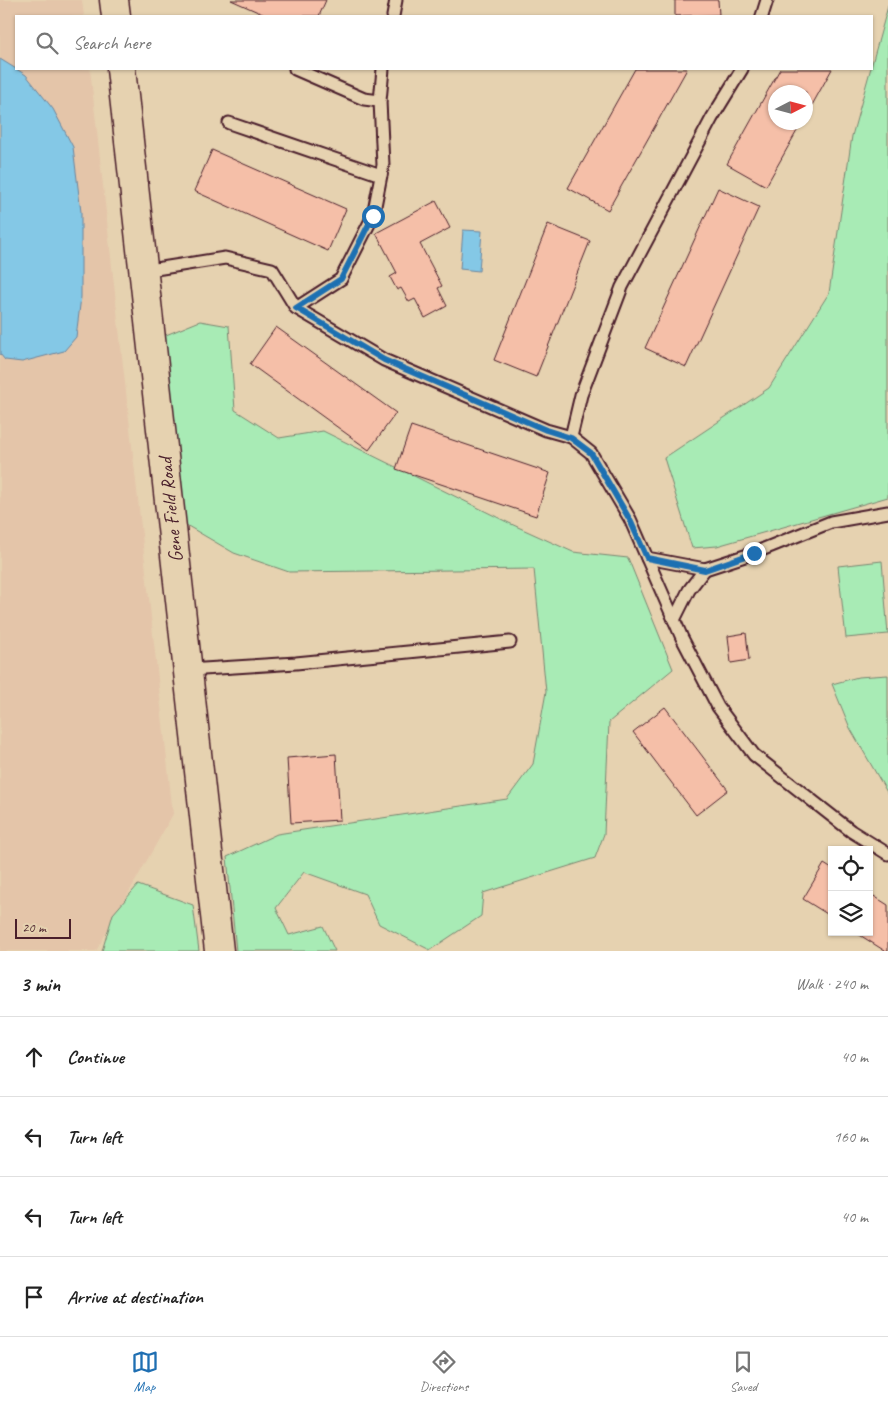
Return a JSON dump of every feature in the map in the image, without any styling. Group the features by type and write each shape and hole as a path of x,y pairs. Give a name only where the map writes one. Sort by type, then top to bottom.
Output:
{"street":[{"path":"114,0 116,15"},
{"name":"Gene Field Road","path":"121,70 219,951"}],"lane":[{"path":"393,15 396,0"},
{"path":"762,15 766,0"},
{"path":"297,70 364,99 380,101"},
{"path":"296,308 341,279 373,216 383,165 380,101 383,70"},
{"path":"571,438 581,394 622,287 712,118 741,70"},
{"path":"229,123 381,175"},
{"path":"143,270 224,258 272,269 296,308 384,360 546,430 571,438 591,453 630,520 674,620 718,708 754,756 851,831 888,854"},
{"path":"647,558 705,570 754,553 831,522 888,512"},
{"path":"674,620 689,590 705,570"},
{"path":"188,670 296,663 510,642"}],"shaded area":[{"path":"0,0 82,0 84,15 15,15 15,70 90,70 173,814 96,951 0,951"}],"green space":[{"path":"888,6 888,497 717,546 692,548 664,458 769,388 829,293 852,136 870,70 873,70 873,60"},
{"path":"200,321 229,326 235,410 279,438 323,431 509,523 573,552 628,558 673,669 609,722 604,834 595,858 483,893 481,916 430,950 379,924 365,894 304,872 276,908 289,935 323,926 335,951 236,951 227,857 277,834 507,799 533,764 546,692 534,569 289,572 234,553 181,522 161,337"},
{"path":"882,561 888,634 846,638 838,566"},
{"path":"888,675 888,794 850,728 832,684 858,677"},
{"path":"138,885 193,905 199,951 102,951 113,914"}],"water":[{"path":"0,59 15,70 26,75 53,109 73,147 81,212 81,297 76,337 64,351 22,362 5,360 0,354"},
{"path":"463,230 482,231 479,271 460,269"}],"building":[{"path":"231,0 326,0 319,15 265,15"},
{"path":"675,0 718,0 719,15 675,15"},
{"path":"634,70 686,70 608,210 568,188"},
{"path":"779,70 831,70 813,103 813,85 771,85"},
{"path":"768,91 768,130 798,130 766,186 727,164"},
{"path":"212,150 346,209 328,251 194,191"},
{"path":"718,188 759,207 686,367 645,348"},
{"path":"436,201 450,228 420,244 442,286 438,288 447,306 425,318 415,299 409,302 401,288 397,290 390,277 397,273 376,233"},
{"path":"548,224 590,241 536,377 494,360"},
{"path":"276,327 396,413 369,450 250,364"},
{"path":"411,426 550,473 536,516 396,469"},
{"path":"746,633 749,660 731,663 728,636"},
{"path":"665,707 728,790 696,815 633,732"},
{"path":"336,754 340,820 291,823 287,758"},
{"path":"824,864 828,866 828,915 803,899"},
{"path":"873,896 888,905 888,951 861,936 873,936"}],"route":[{"path":"373,216 341,279 296,308 384,360 546,430 571,438 591,453 598,464 630,520 647,558 705,570 754,553"}]}
